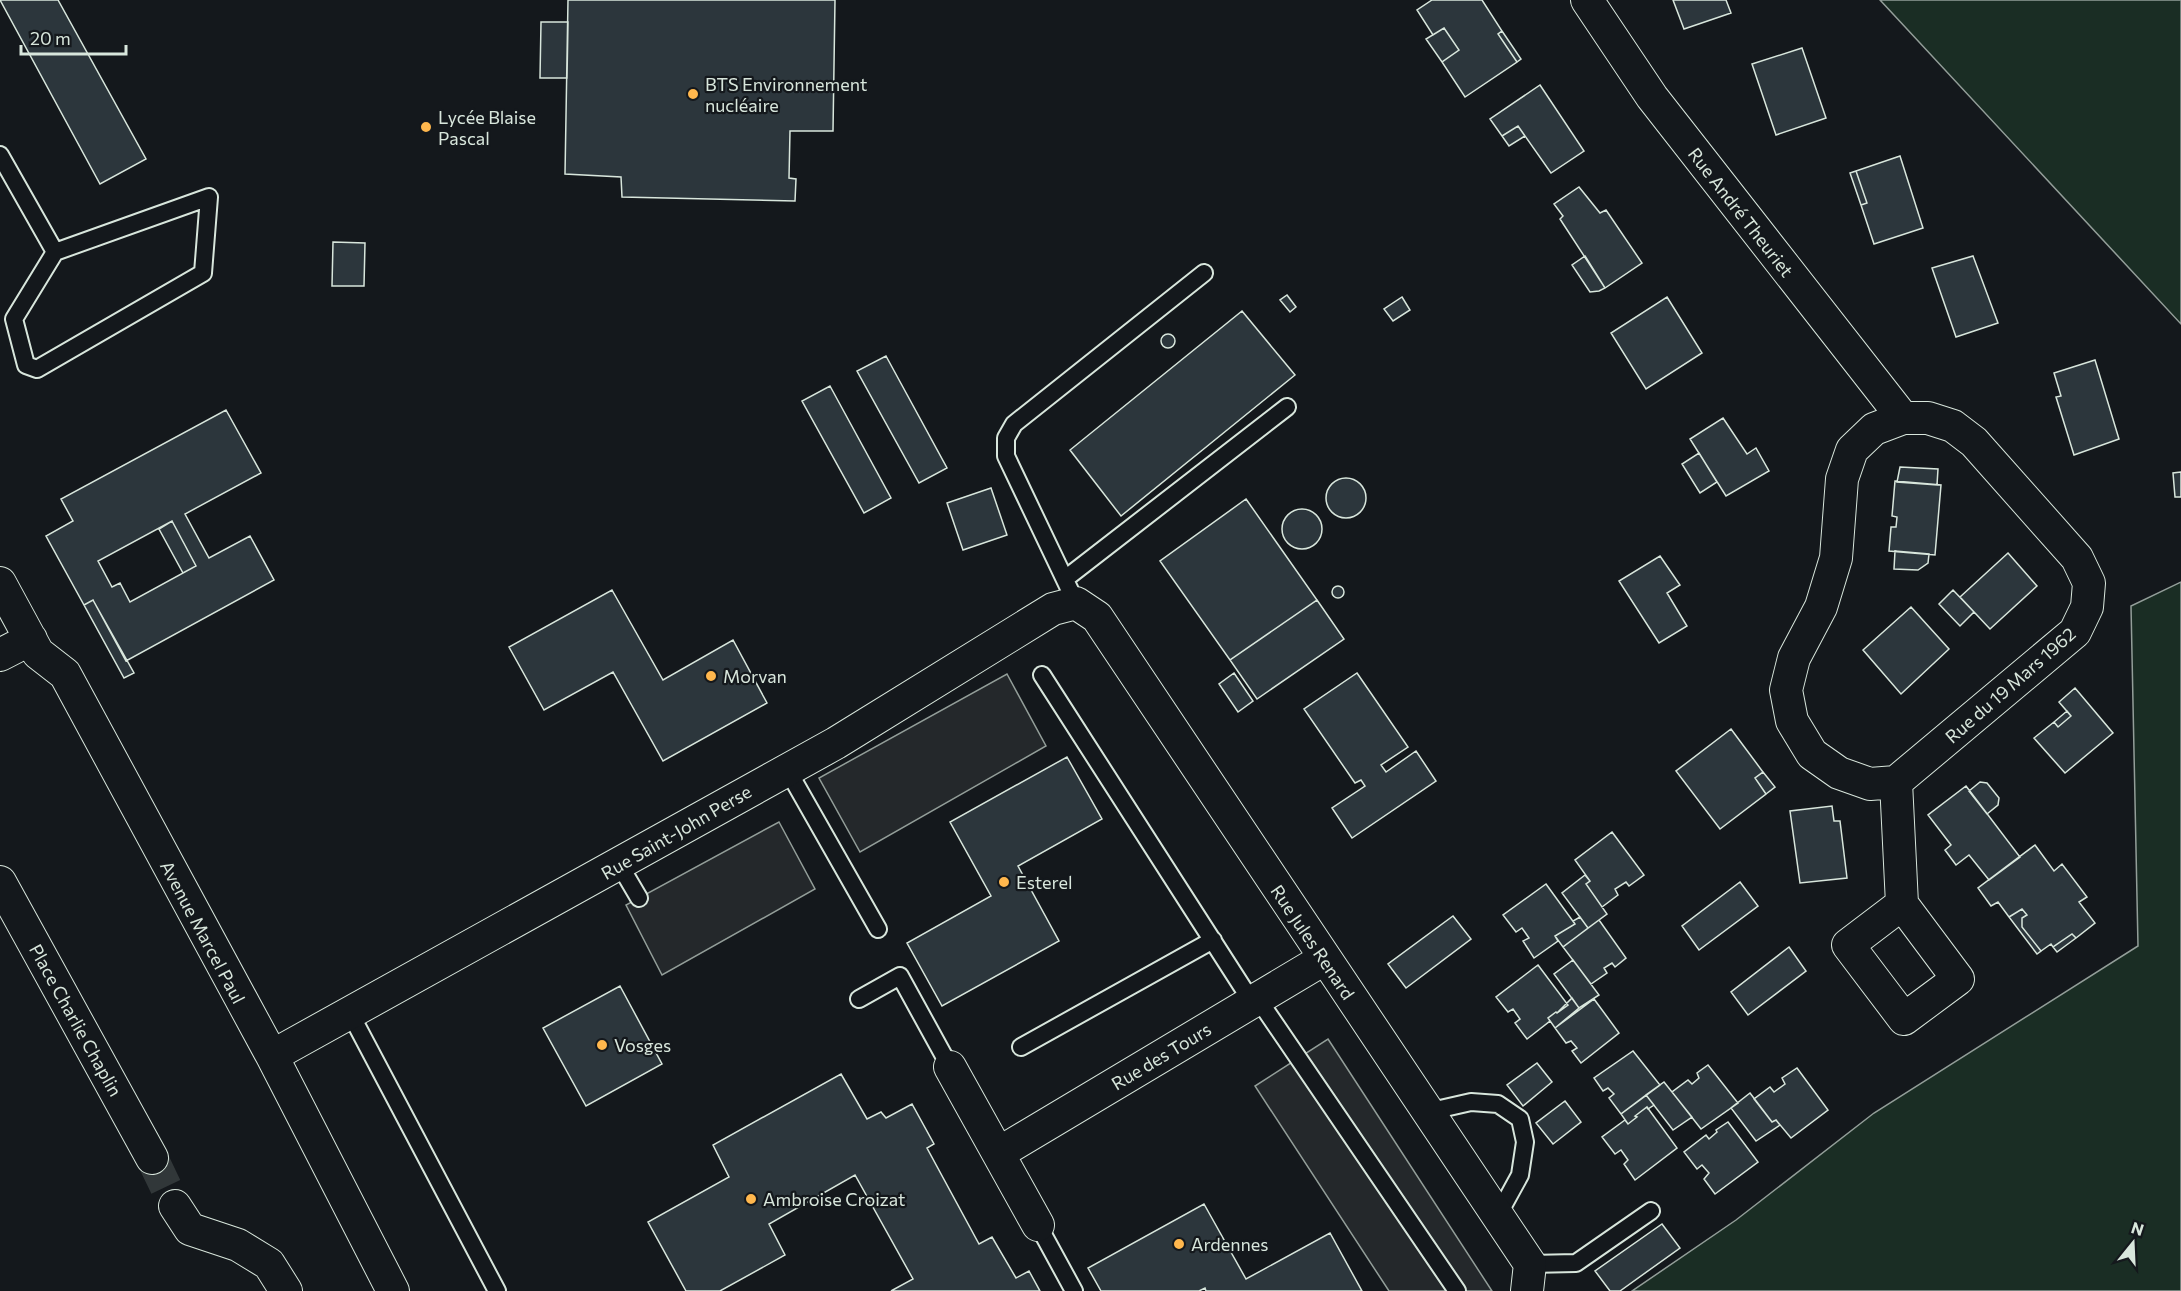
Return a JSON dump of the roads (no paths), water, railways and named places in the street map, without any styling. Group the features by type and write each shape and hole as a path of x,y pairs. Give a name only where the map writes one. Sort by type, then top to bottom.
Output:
{"street":[{"name":"Rue André Theuriet","path":"1587,0 1652,97 1903,418"},
{"name":"Rue du 19 Mars 1962","path":"1903,418 1928,418 1953,426 1974,442 2077,558 2089,583 2088,608 2075,632 1896,782 1869,784 1839,774 1812,754 1792,721 1786,690 1794,658 1821,607 1836,558 1842,479 1852,450 1874,429 1903,418"},
{"name":"Avenue Marcel Paul","path":"0,583 38,653 65,674 272,1056 393,1291"},
{"name":"Rue Saint-John Perse","path":"272,1056 836,743 1053,609 1070,591"},
{"name":"Rue Jules Renard","path":"1070,591 1097,617 1497,1217 1529,1278"},
{"path":"0,655 31,639"},
{"path":"1896,782 1902,904"},
{"name":"Place Charlie Chaplin","path":"0,882 152,1158"},
{"name":"Rue des Tours","path":"999,1153 1324,959"},
{"path":"950,1066 1038,1225"},
{"path":"175,1206 190,1228 238,1245 269,1264 286,1291"}],"lane":[{"path":"0,155 55,252"},
{"path":"209,197 203,273 37,369 26,365 15,319 55,252 209,197"},
{"path":"1204,273 1014,424 1006,438 1006,456 1070,591 1287,407"},
{"path":"1042,675 1212,939 1457,1291"},
{"path":"787,769 878,929"},
{"path":"619,864 639,898"},
{"path":"1021,1047 1212,939"},
{"path":"859,999 900,976 950,1066"},
{"path":"350,1013 497,1291"},
{"path":"1427,1112 1471,1102 1498,1104 1520,1119 1525,1142 1520,1175 1497,1217"},
{"path":"1529,1278 1576,1263 1651,1211"},
{"path":"1038,1225 1074,1291"}],"tunnel":[{"path":"152,1158 175,1206"}],"place":[{"name":"BTS Environnement nucléaire","path":"693,94"},
{"name":"Lycée Blaise Pascal","path":"426,127"},
{"name":"Morvan","path":"711,676"},
{"name":"Esterel","path":"1004,882"},
{"name":"Vosges","path":"602,1045"},
{"name":"Ambroise Croizat","path":"751,1199"},
{"name":"Ardennes","path":"1179,1244"}]}
